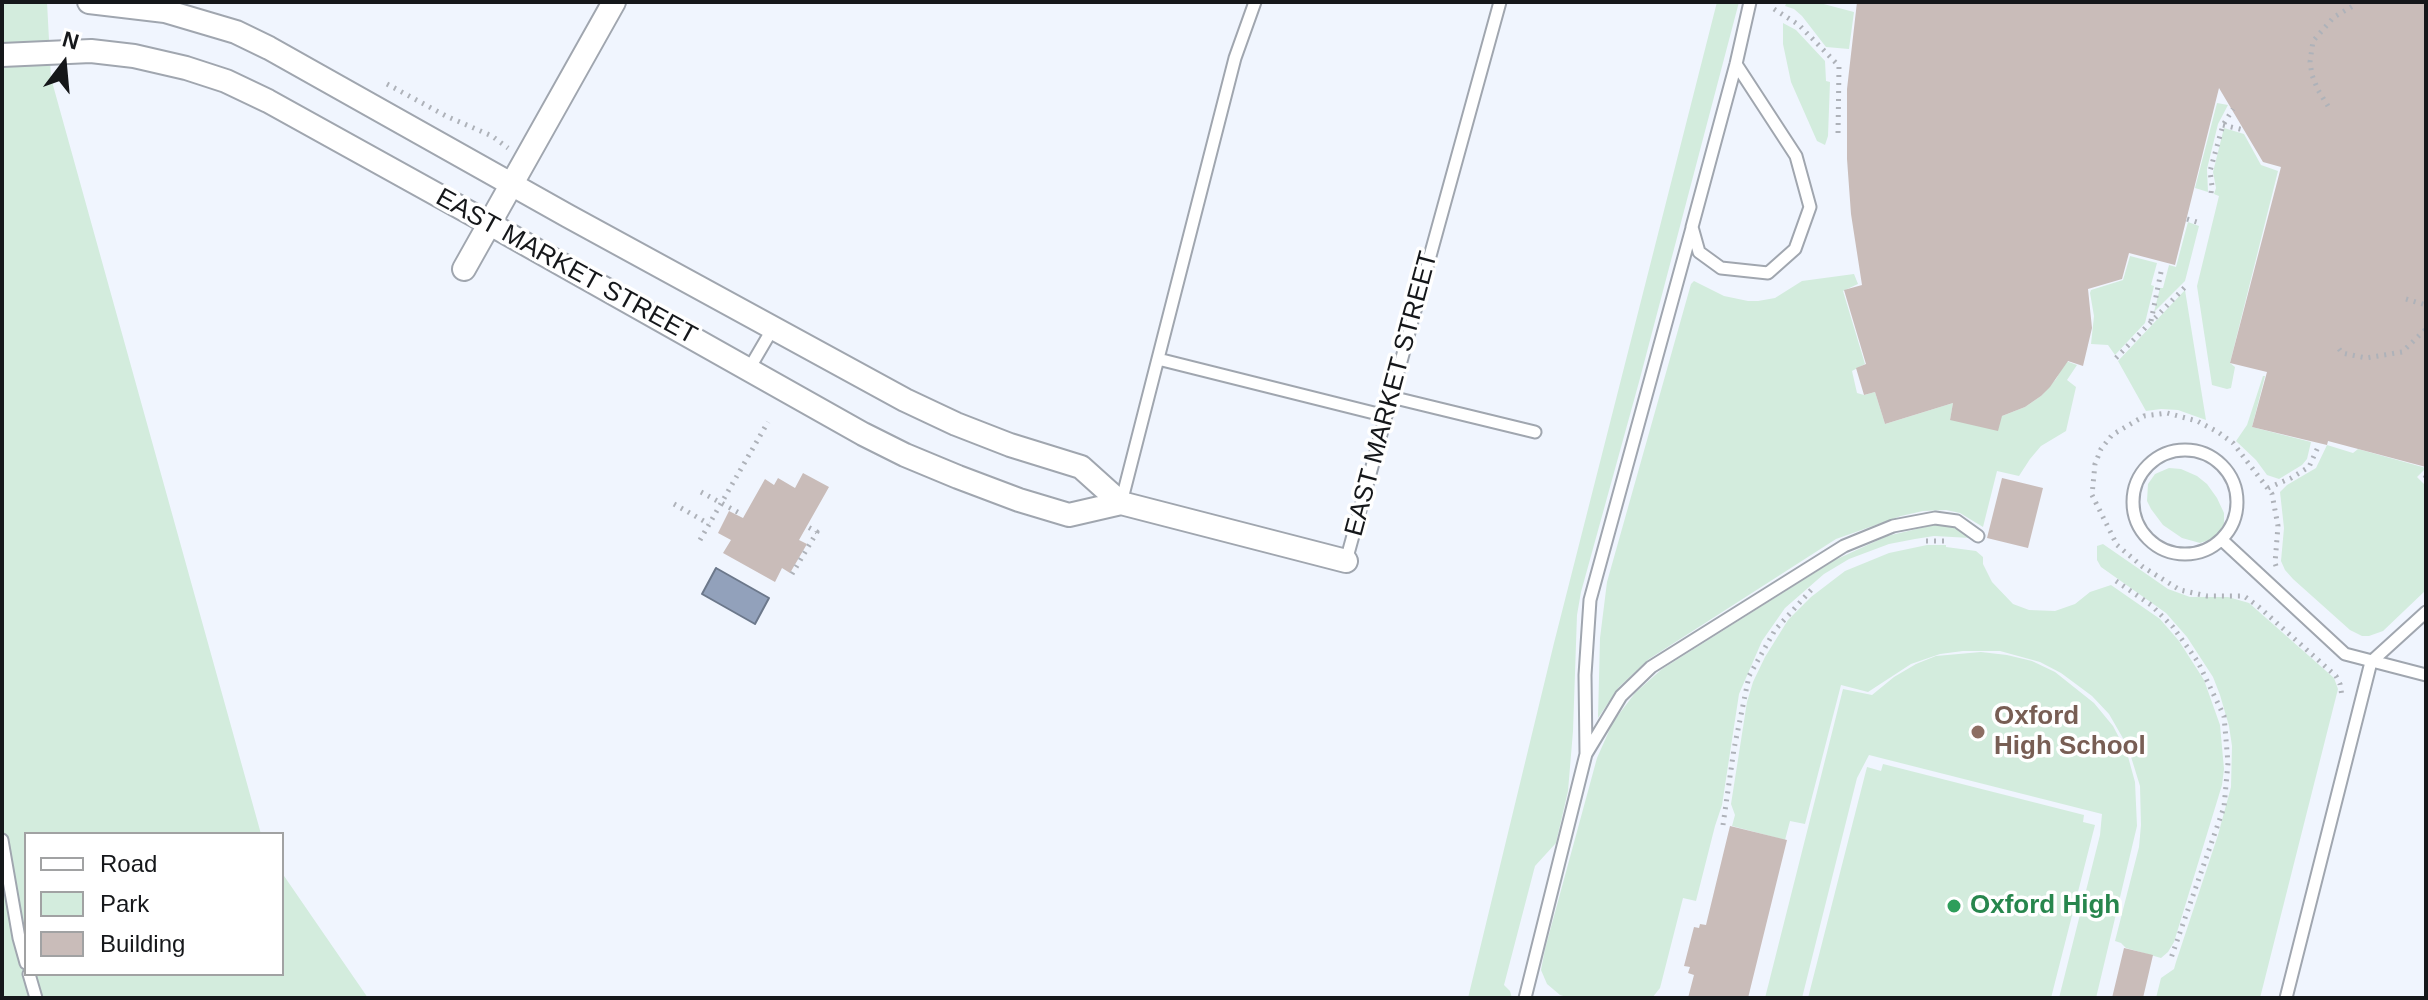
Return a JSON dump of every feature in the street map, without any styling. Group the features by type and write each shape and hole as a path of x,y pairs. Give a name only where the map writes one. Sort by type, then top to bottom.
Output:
{"street":[{"name":"EAST MARKET STREET","path":"89,2 165,11 236,32 269,48 905,400 1010,445 1081,467 1121,503"},
{"path":"464,269 614,2"},
{"name":"EAST MARKET STREET","path":"2,55 91,51 134,56 226,81 268,101 905,455 1019,500 1069,515 1121,503 1346,561"}],"lane":[{"path":"1121,503 1235,58 1255,2"},
{"name":"EAST MARKET STREET","path":"1346,561 1500,2"},
{"path":"1528,997 1586,754 1585,675 1590,600 1736,64 1750,2"},
{"path":"1692,227 1699,252 1721,268 1768,273 1795,249 1810,207 1796,156 1736,64"},
{"path":"749,369 773,328"},
{"path":"1158,359 1386,416"},
{"path":"1391,397 1535,432"},
{"path":"2182,450 2207,454 2221,464 2231,477 2237,493 2237,510 2232,526 2222,540 2190,554 2173,553 2157,545 2144,533 2136,518 2133,501 2136,484 2145,468 2158,457 2182,450"},
{"path":"1586,754 1621,696 1651,667 1844,546 1893,526 1935,518 1957,521 1978,536"},
{"path":"2222,540 2345,654 2426,675"},
{"path":"2286,998 2371,662 2426,612"},
{"path":"2,840 24,956"},
{"path":"30,976 36,998"}],"path":[{"path":"2328,106 2312,75 2313,41 2334,17 2353,6"},
{"path":"1774,9 1799,25 1839,66 1838,134"},
{"path":"377,78 446,116 492,136 527,158"},
{"path":"2211,193 2210,171 2223,125 2233,109"},
{"path":"2223,125 2244,130"},
{"path":"2187,219 2200,223"},
{"path":"2151,322 2162,267"},
{"path":"2116,358 2185,287"},
{"path":"2406,299 2426,305"},
{"path":"2339,349 2342,353 2366,358 2402,352 2426,329"},
{"path":"2282,576 2275,563 2278,526 2272,494 2233,443 2218,432 2197,421 2167,413 2144,416 2112,435 2101,449 2095,464 2092,495 2117,545 2152,574 2180,590 2207,596 2244,596 2259,607 2336,676 2342,695 2339,710"},
{"path":"700,540 768,422"},
{"path":"2268,488 2309,467 2318,447"},
{"path":"701,492 743,515"},
{"path":"674,504 709,524"},
{"path":"792,574 817,532 808,527"},
{"path":"1917,542 1960,542"},
{"path":"1723,825 1749,676 1775,630 1823,581"},
{"path":"2116,581 2151,605 2173,627 2198,662 2224,716 2228,763 2224,807 2170,961"}],"green space":[{"path":"2,2 47,2 51,78 260,832 24,832 24,976 284,976 284,876 368,998 2,998"},
{"path":"1717,2 1739,2 1581,592 1577,615 1568,791 1556,843 1535,866 1504,985 1512,998 1468,998 1554,643"},
{"path":"1787,2 1816,2 1854,12 1849,49 1826,47 1802,16 1785,6"},
{"path":"1783,23 1796,30 1825,61 1826,81 1830,82 1825,145 1817,141 1791,82 1783,44"},
{"path":"2217,103 2228,105 2218,124 2207,169 2208,192 2195,188"},
{"path":"2224,128 2244,134 2261,165 2278,171 2230,363 2235,367 2231,388 2227,389 2212,385 2197,286 2219,196 2214,194 2213,172"},
{"path":"2188,222 2199,226 2185,281 2154,312 2169,265 2176,267"},
{"path":"2130,256 2157,263 2151,285 2154,286 2145,323 2115,355 2108,345 2091,344 2094,316 2090,293 2091,290 2123,280"},
{"path":"1854,274 1858,284 1843,291 1865,364 1852,371 1857,393 1875,392 1885,424 1953,403 1950,420 2002,416 2025,407 2041,396 2066,361 2077,365 2067,380 2076,387 2066,431 2041,446 2019,476 1997,471 1983,527 1960,513 1923,511 1836,539 1649,659 1619,687 1598,718 1600,638 1607,582 1691,284 1694,281 1724,296 1758,301 1775,298 1802,281"},
{"path":"2185,290 2206,420 2178,410 2146,411 2118,361"},
{"path":"2263,376 2252,427 2311,442 2307,459 2302,465 2279,479 2267,475 2236,441 2247,425"},
{"path":"2327,445 2353,453 2358,449 2426,468 2417,477 2426,486 2426,590 2383,631 2369,636 2350,630 2293,579 2281,561 2284,528 2280,492 2316,468"},
{"path":"2169,468 2197,476 2217,498 2224,513 2224,523 2222,530 2212,539 2200,543 2182,538 2163,525 2151,509 2147,501 2148,484 2155,474"},
{"path":"1934,525 1949,525 1971,538 1934,536 1915,539 1889,544 1849,559 1824,574 1785,608 1762,641 1739,694 1722,805 1696,901 1683,898 1660,988 1652,998 1570,998 1560,995 1547,984 1541,970 1545,949 1597,758 1613,722 1635,693 1662,669 1835,560 1887,536"},
{"path":"2103,544 2168,589 2190,597 2228,597 2249,603 2334,678 2338,689 2260,998 2156,998 2161,978 2174,969 2218,835 2231,787 2232,746 2229,726 2213,677 2187,637 2166,613 2101,567 2097,560 2097,546"},
{"path":"1927,545 1976,551 1983,557 1992,582 2013,604 2029,610 2055,611 2075,604 2090,592 2111,585 2160,619 2179,641 2204,680 2220,725 2224,769 2222,785 2174,942 2161,958 2126,948 2115,941 2139,847 2141,825 2140,786 2128,747 2109,714 2092,696 2040,662 2000,651 1963,651 1940,654 1911,664 1868,692 1841,685 1805,824 1790,821 1785,840 1732,826 1735,815 1731,804 1747,702 1765,657 1788,620 1811,597 1845,571 1889,553"},
{"path":"1981,652 2032,661 2055,672 2094,703 2113,726 2127,753 2135,782 2137,826 2096,998 2059,998 2100,835 2102,814 1869,755 1857,778 1802,998 1765,998 1843,689 1872,695 1894,677 1936,656"},
{"name":"Oxford High","path":"1883,764 2084,815 2083,822 2095,825 2051,998 1808,998 1867,767 1881,771"}],"water":[{"path":"716,568 769,598 755,624 702,594"}],"building":[{"path":"1857,2 2426,2 2426,467 2328,441 2327,445 2252,427 2267,372 2230,363 2281,167 2263,162 2219,88 2175,265 2129,253 2122,279 2088,289 2092,328 2083,366 2068,361 2041,396 2025,407 2002,416 1998,431 1950,420 1953,403 1885,424 1875,392 1864,395 1856,368 1866,364 1844,290 1862,285 1851,214 1847,159 1847,89"},
{"path":"803,473 829,487 799,540 807,544 790,573 782,568 775,582 723,553 731,540 718,533 729,511 743,518 765,479 774,485 778,478 795,488"},
{"path":"2002,478 2043,488 2028,548 1987,538"},
{"path":"1730,826 1787,840 1748,998 1688,998 1694,975 1688,973 1690,967 1684,966 1694,927 1706,925"},
{"path":"2124,948 2153,955 2143,998 2112,998"}],"place":[{"name":"Oxford High School","path":"1978,732"},
{"name":"Oxford High","path":"1954,906"}]}
